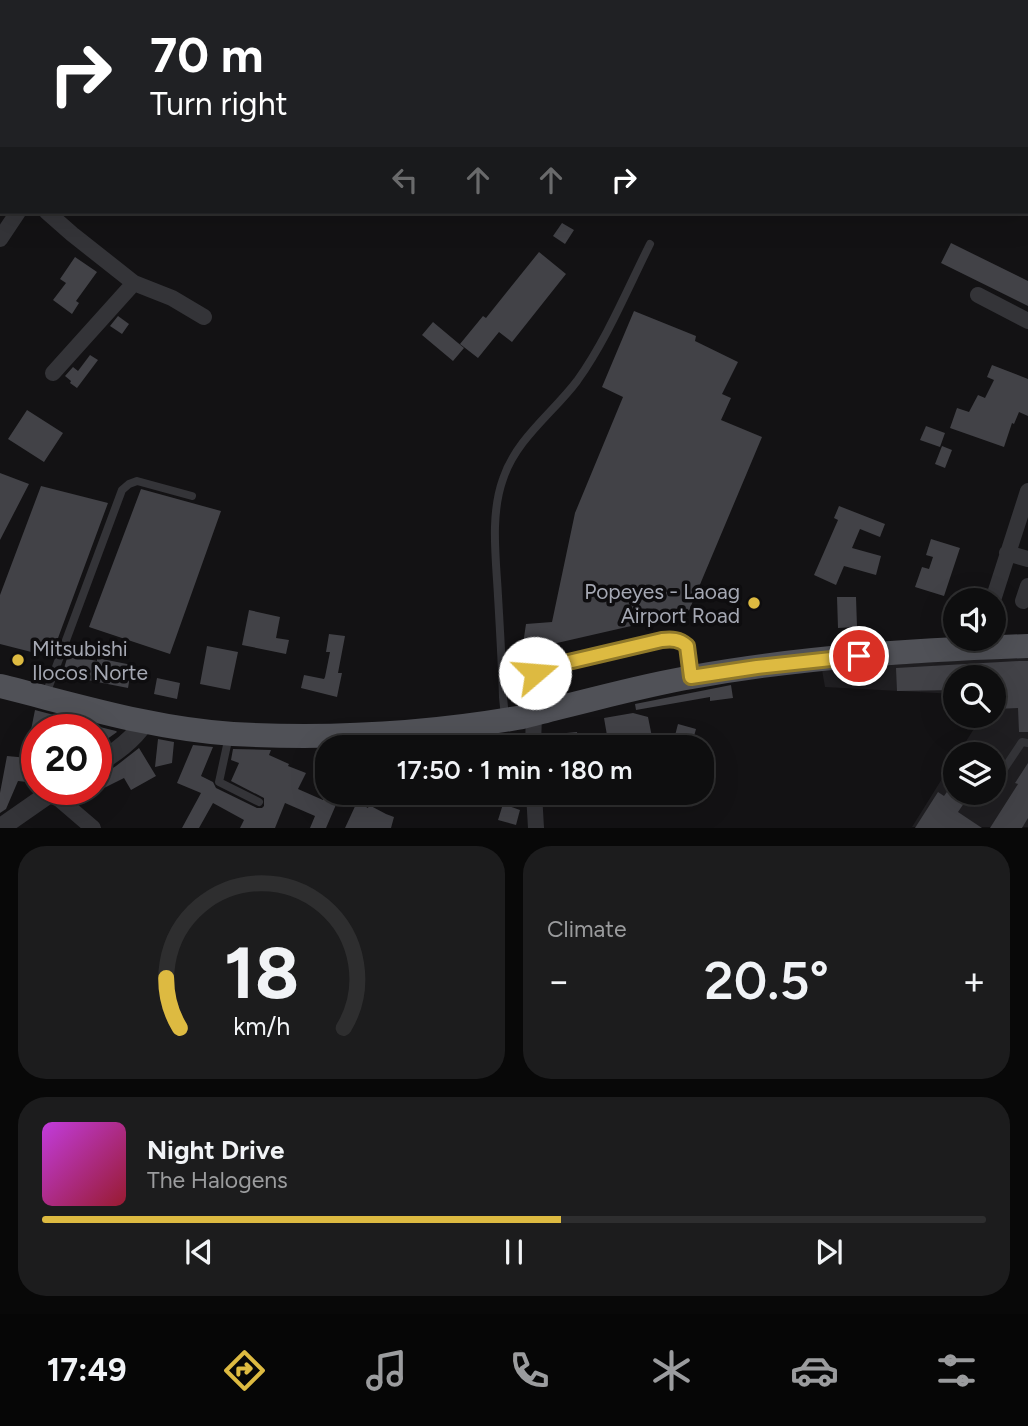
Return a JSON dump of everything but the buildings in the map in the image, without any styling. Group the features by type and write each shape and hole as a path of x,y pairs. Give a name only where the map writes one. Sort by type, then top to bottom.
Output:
{"main road":[{"path":"1006,645 1028,646"},
{"path":"0,686 145,722 230,733 325,735 394,732 520,717 691,677 757,667 943,647"}],"street":[{"path":"0,239 17,214"},
{"path":"49,214 134,283 172,299 204,317"},
{"path":"54,373 134,283"},
{"path":"978,295 1028,321"},
{"path":"997,588 1028,491"},
{"path":"1007,553 1028,559"},
{"path":"520,717 528,735"},
{"path":"112,753 126,744 145,722"},
{"path":"1,828 33,805"},
{"path":"68,805 93,828"},
{"path":"535,805 536,828"}],"lane":[{"path":"520,717 503,697 495,545 496,508 503,478 517,451 575,384 597,352 650,244"},
{"path":"45,697 122,490 137,481 192,496"},
{"path":"520,717 528,681 535,673 547,667 662,640 682,641 687,646 691,677"},
{"path":"230,733 219,782 259,802"},
{"path":"1006,766 1022,743 1028,743"}],"shaded area":[{"path":"1028,655 1028,827 912,827 943,777 943,805 1006,805 1006,742 966,742 974,728 1006,728 1006,665 943,665 943,693 825,687 822,670"}],"place":[{"name":"Popeyes - Laoag Airport Road","path":"754,603"},
{"name":"Mitsubishi Ilocos Norte","path":"18,660"}],"route":[{"path":"535,673 547,667 673,639 682,641 687,646 691,677 859,656"}]}
